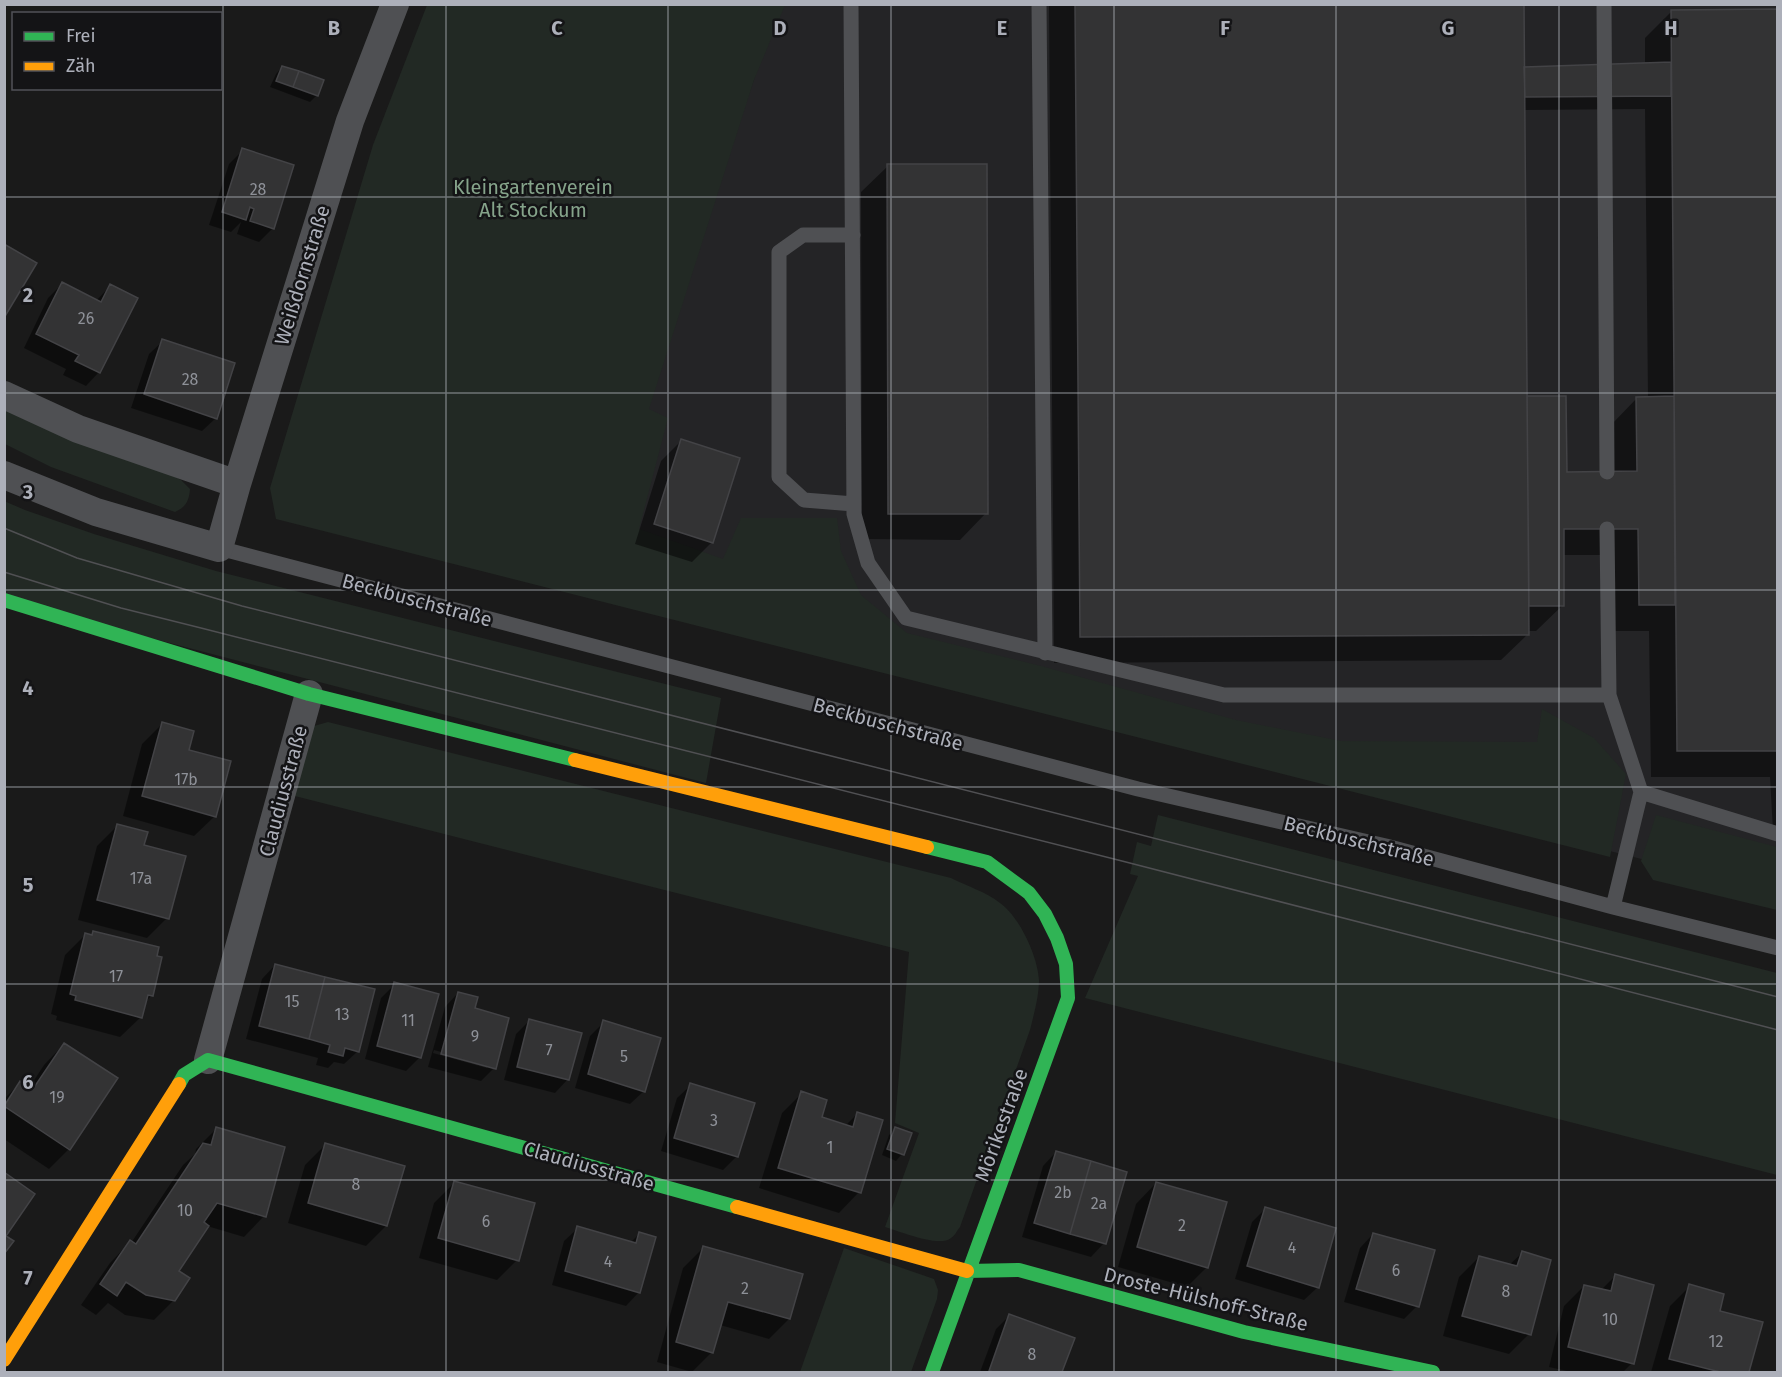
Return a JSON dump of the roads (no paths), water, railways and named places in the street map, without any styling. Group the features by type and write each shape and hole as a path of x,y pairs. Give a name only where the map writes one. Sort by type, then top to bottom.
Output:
{"street":[{"name":"Weißdornstraße","path":"219,549 237,484 350,122 395,4"},
{"path":"4,395 78,429 237,484"},
{"name":"Beckbuschstraße","path":"4,475 96,512 219,549"},
{"path":"4,600 309,694"},
{"name":"Mörikestraße","path":"309,694 987,862 1029,893 1045,914 1057,938 1066,964 1068,998 932,1372"},
{"name":"Claudiusstraße","path":"309,694 208,1060 969,1272"},
{"path":"4,1360 184,1075 208,1060"},
{"name":"Droste-Hülshoff-Straße","path":"969,1272 1019,1270 1244,1332 1432,1372"}],"lane":[{"path":"851,4 854,514 868,563 906,618 1224,695 1609,695"},
{"path":"1039,4 1045,652"},
{"path":"1604,4 1607,472"},
{"path":"852,235 803,235 779,252 779,477 804,500 854,504"},
{"path":"1607,529 1609,695 1641,792 1613,907"},
{"name":"Beckbuschstraße","path":"219,549 1138,789 1386,846 1613,907 1778,948"},
{"path":"1641,792 1778,834"}],"tram line":[{"path":"4,528 77,558 242,606 1778,997"},
{"path":"4,572 121,608 1122,861 1778,1030"}],"park label":[{"name":"Kleingartenverein Alt Stockum","path":"533,198"}]}
